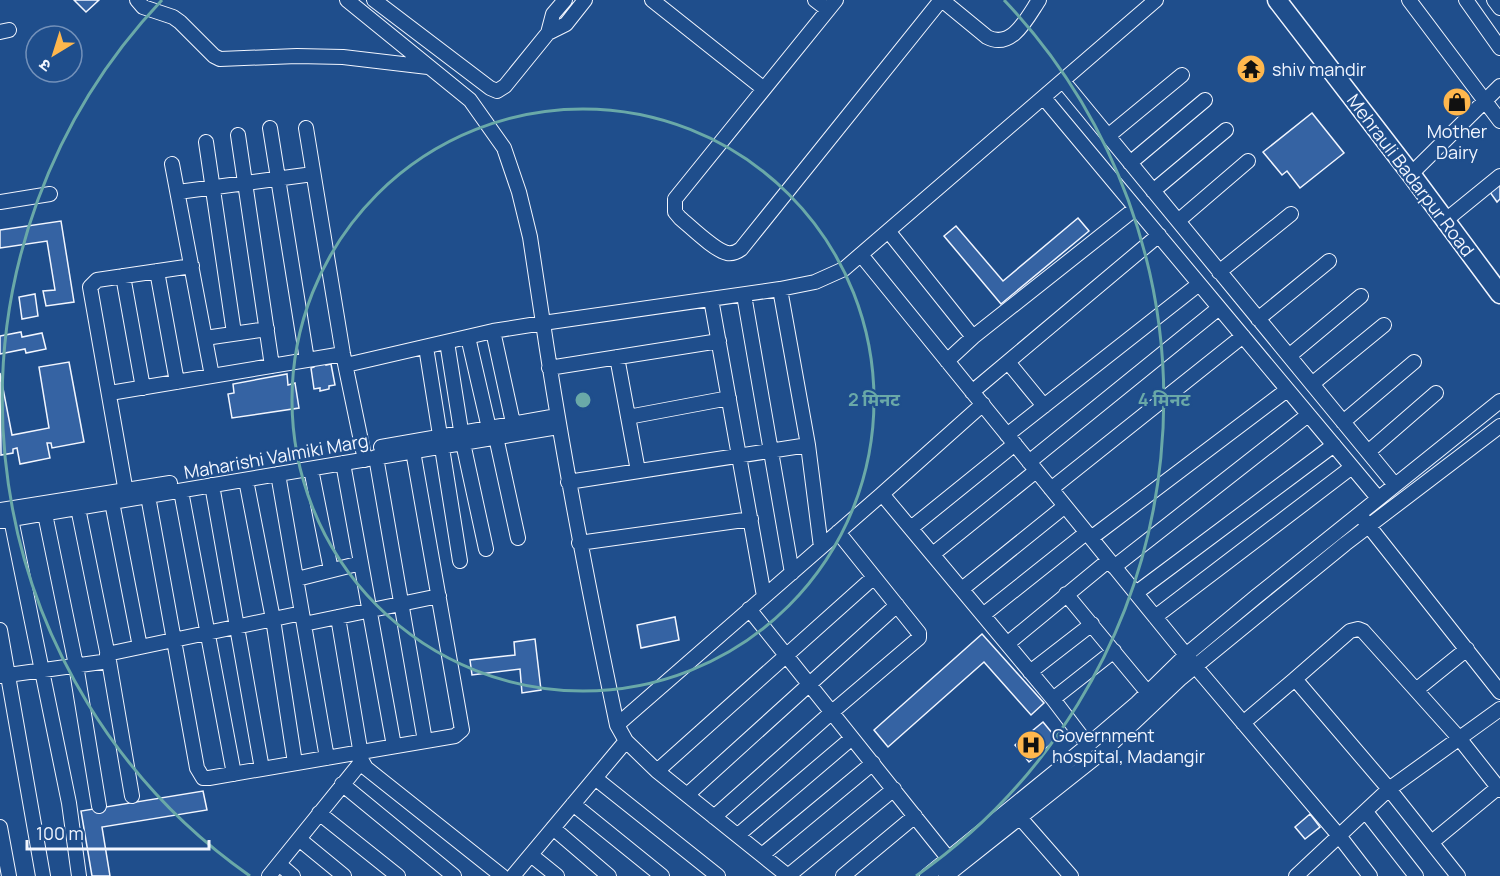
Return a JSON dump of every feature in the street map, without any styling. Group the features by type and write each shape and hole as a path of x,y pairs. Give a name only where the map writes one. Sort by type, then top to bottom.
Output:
{"main road":[{"name":"Mehrauli Badarpur Road","path":"1277,0 1452,215 1500,279"},
{"name":"Mehrauli Badarpur Road","path":"1292,0 1500,294"}],"street":[{"path":"137,0 144,7 173,17 220,59 343,57 430,68"},
{"path":"347,0 470,100 504,148 519,192 530,237 557,422 579,543 616,725 626,741 657,771 788,876 894,789"},
{"path":"374,0 497,91 505,86 548,33 553,14 565,0"},
{"path":"548,33 566,24 585,0"},
{"path":"652,0 764,89"},
{"path":"815,0 832,5 675,199 675,212 680,218 720,250 728,253 741,249 941,0 987,36 1002,41 1010,38 1016,32 1040,0"},
{"path":"110,393 307,360 344,360 426,347 493,331 744,295 829,277 862,256 1156,0"},
{"path":"1409,0 1500,121"},
{"path":"1466,0 1500,48"},
{"path":"1494,0 1500,8"},
{"path":"1108,136 1182,75"},
{"path":"1063,81 1395,484"},
{"path":"1414,171 1500,86"},
{"path":"1044,98 1378,498"},
{"path":"1130,163 1204,100"},
{"path":"270,128 307,360"},
{"path":"306,128 344,360 401,604 425,741"},
{"path":"1153,191 1226,130"},
{"path":"238,135 272,366"},
{"path":"206,142 234,333"},
{"path":"1178,221 1248,161"},
{"path":"172,164 212,376"},
{"path":"178,192 314,174"},
{"path":"1452,215 1500,177"},
{"path":"0,202 50,194"},
{"path":"947,361 1136,208"},
{"path":"1219,272 1291,214"},
{"path":"889,232 974,337"},
{"path":"972,392 1159,236"},
{"path":"862,256 1191,661 1340,837 1370,876"},
{"path":"1258,319 1329,261"},
{"path":"127,495 90,286 97,280 192,266"},
{"path":"157,271 177,382"},
{"path":"123,276 143,388"},
{"path":"911,528 1011,439 1044,406 1199,284"},
{"path":"780,289 808,445 821,547"},
{"path":"744,295 792,573"},
{"path":"1289,356 1361,296"},
{"path":"711,299 764,596"},
{"path":"933,554 1219,308"},
{"path":"1312,384 1384,325"},
{"path":"205,338 267,329"},
{"path":"493,331 514,429"},
{"path":"1051,489 1243,336"},
{"path":"468,337 518,538"},
{"path":"549,368 720,341"},
{"path":"447,342 463,438 486,549"},
{"path":"426,347 460,561"},
{"path":"617,357 638,471"},
{"path":"1008,362 1044,406"},
{"path":"1343,422 1414,362"},
{"path":"983,615 1287,390"},
{"path":"1368,453 1436,393"},
{"path":"628,417 729,398"},
{"path":"927,876 948,858 1105,750 1191,661 1359,513 1500,401"},
{"path":"616,725 982,404"},
{"path":"1007,644 1066,594 1112,564 1308,415"},
{"name":"Maharishi Valmiki Marg","path":"0,510 127,495 492,435 557,422"},
{"path":"946,876 1148,693 1500,426"},
{"name":"Maharishi Valmiki Marg","path":"6,520 112,502 127,495 148,496 182,491 343,463 368,456 413,451 440,442"},
{"path":"568,482 808,445"},
{"path":"1136,593 1334,445"},
{"path":"148,496 199,774 208,778 327,758 362,757 394,746 455,736 462,730 413,451"},
{"path":"343,463 394,746"},
{"path":"1155,617 1352,467"},
{"path":"311,469 331,570"},
{"path":"279,474 327,758"},
{"path":"246,480 273,619 295,763"},
{"path":"212,485 262,769"},
{"path":"182,491 234,774"},
{"path":"882,494 1053,699 1088,745"},
{"path":"112,502 140,647"},
{"path":"962,589 1065,506"},
{"path":"78,508 108,657 132,796"},
{"path":"1359,513 1500,692"},
{"path":"45,514 75,665 99,806"},
{"path":"579,543 750,519"},
{"path":"6,520 42,670 69,803 80,876"},
{"path":"714,816 919,638 919,633 838,532"},
{"path":"297,579 361,563"},
{"path":"657,771 874,577"},
{"path":"1066,594 1148,693"},
{"path":"4,675 75,665 140,647 273,619 338,617 439,596"},
{"path":"687,795 897,605"},
{"path":"749,609 948,858"},
{"path":"338,617 362,757 372,773 502,876"},
{"path":"1030,672 1092,624"},
{"path":"1243,723 1350,632 1358,629 1363,631 1459,738 1499,788 1432,842"},
{"path":"0,630 4,675 43,876"},
{"path":"1416,690 1467,649"},
{"path":"1053,699 1114,651"},
{"path":"1295,679 1389,789 1458,876"},
{"path":"1296,876 1389,789 1500,709"},
{"path":"738,835 852,738"},
{"path":"513,876 626,741"},
{"path":"269,876 362,757"},
{"path":"762,855 873,763"},
{"path":"595,778 718,876"},
{"path":"342,784 454,876"},
{"path":"573,804 662,876"},
{"path":"1015,812 1071,876"},
{"path":"1366,812 1416,876"},
{"path":"319,813 398,876"},
{"path":"843,876 915,816"},
{"path":"0,827 9,876"},
{"path":"553,828 609,876"},
{"path":"299,839 344,876"},
{"path":"531,855 557,876"},
{"path":"279,864 293,876"}],"building":[{"path":"74,0 99,0 86,12"},
{"path":"1312,113 1344,153 1300,188 1287,171 1282,175 1263,152"},
{"path":"1500,179 1500,199 1497,202 1487,188"},
{"path":"1078,218 1089,231 1001,304 944,236 956,226 1003,281"},
{"path":"61,221 74,302 46,306 43,291 55,290 47,241 0,248 0,230"},
{"path":"35,294 38,316 22,319 19,297"},
{"path":"21,332 22,337 42,333 46,349 26,353 25,349 0,354 0,336"},
{"path":"325,360 326,365 331,364 335,385 320,391 320,388 314,389 311,368 314,367 314,362"},
{"path":"69,362 84,442 52,448 51,443 47,443 50,458 20,464 17,448 13,449 13,453 1,455 0,373 12,435 49,428 39,367"},
{"path":"287,374 288,385 295,383 299,408 232,418 228,394 234,393 233,384"},
{"path":"675,617 679,640 641,648 637,625"},
{"path":"982,634 1044,703 1031,715 984,662 888,747 874,730"},
{"path":"535,639 541,690 522,693 520,669 472,675 470,660 515,655 514,642"},
{"path":"1043,722 1057,739 1029,762 1015,745"},
{"path":"203,791 207,810 102,827 110,876 92,876 81,811"},
{"path":"1310,814 1320,827 1305,839 1295,827"}],"place":[{"name":"shiv mandir","path":"1251,69"},
{"name":"Mother Dairy","path":"1457,102"},
{"name":"Government hospital, Madangir","path":"1031,745"}]}
